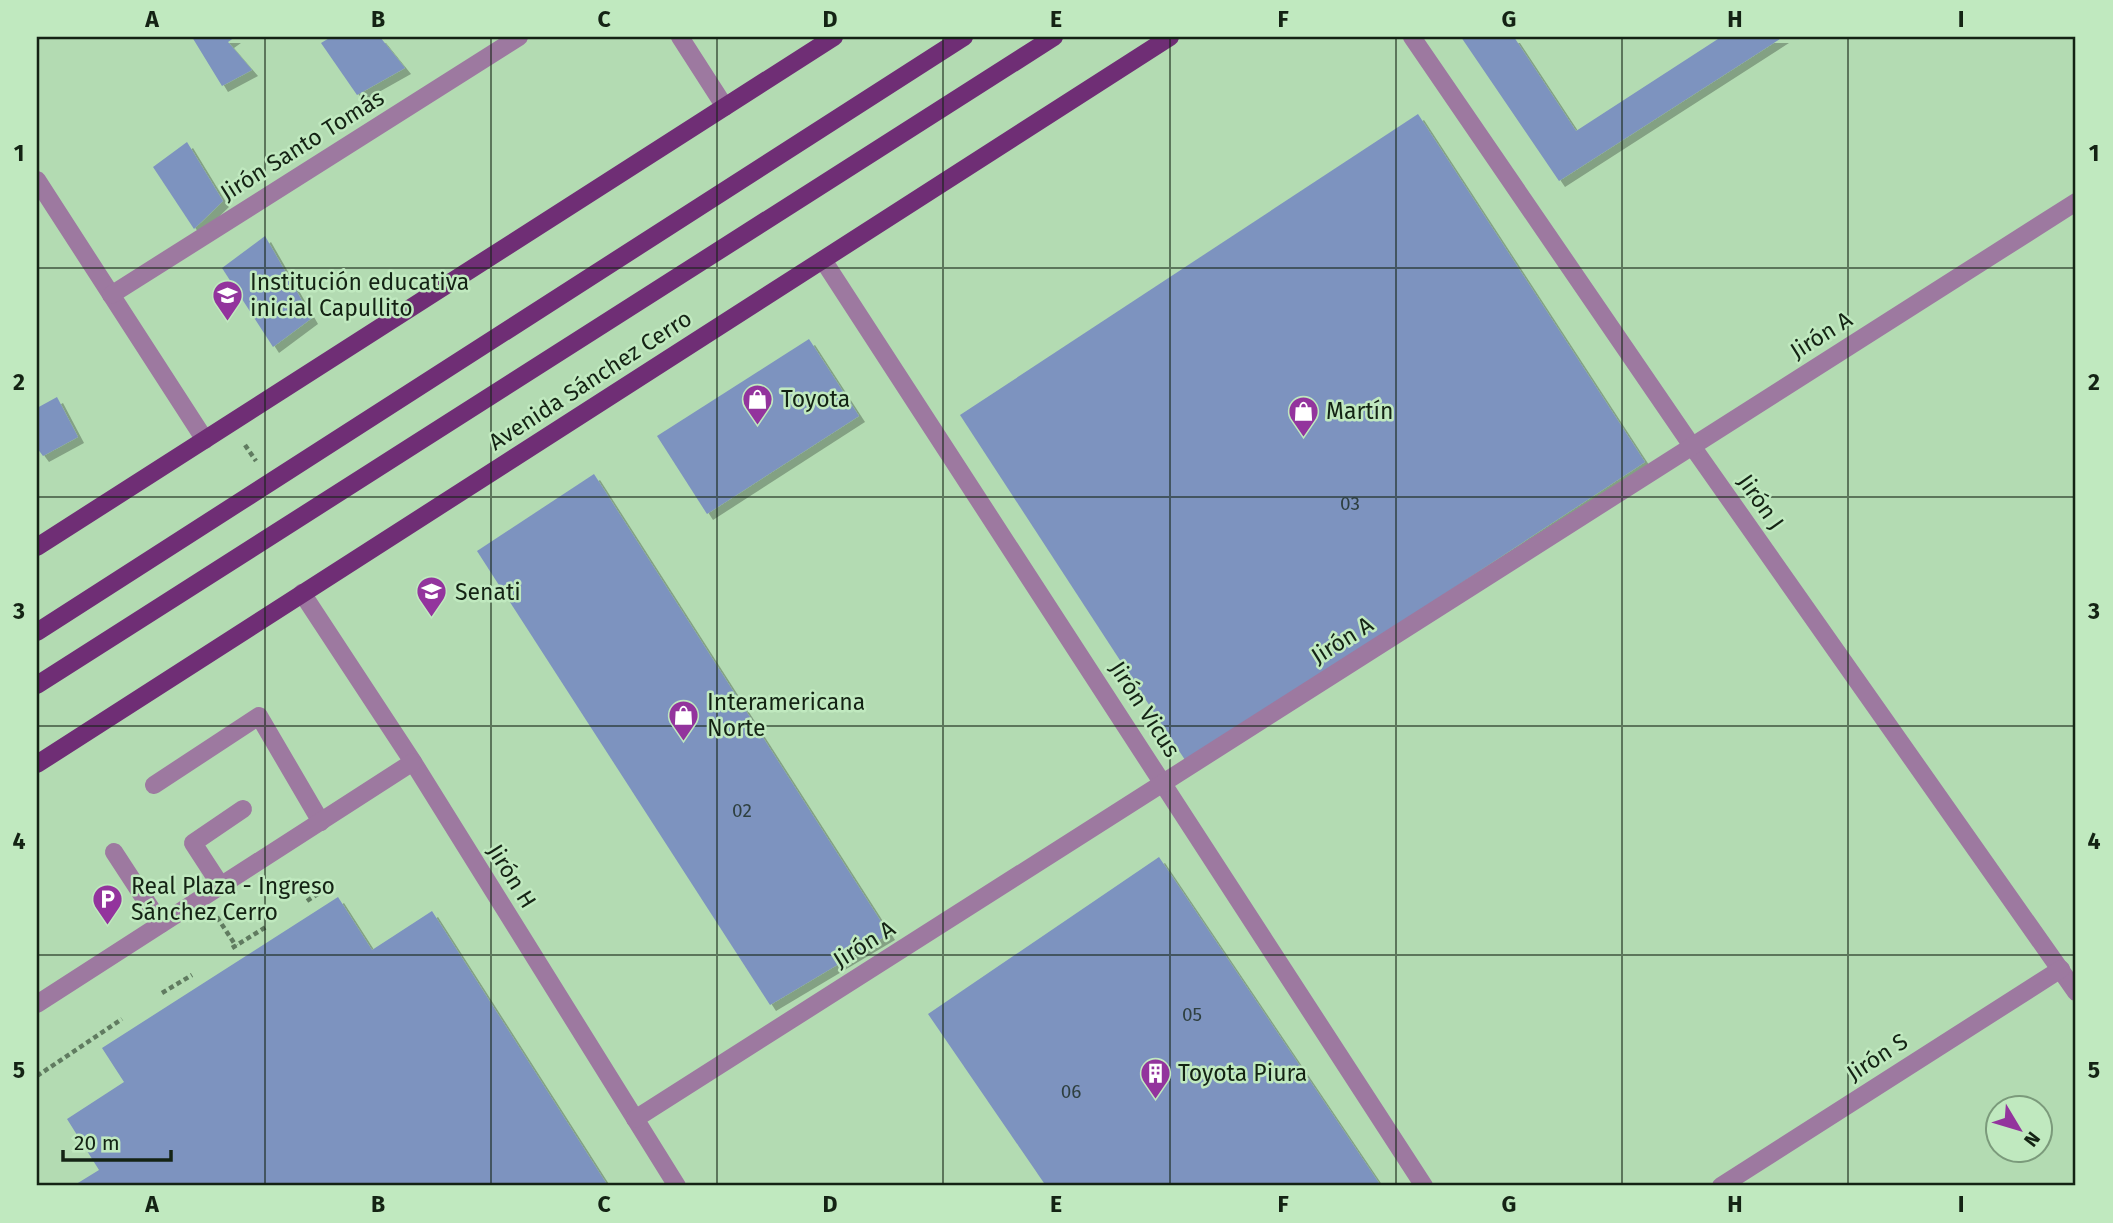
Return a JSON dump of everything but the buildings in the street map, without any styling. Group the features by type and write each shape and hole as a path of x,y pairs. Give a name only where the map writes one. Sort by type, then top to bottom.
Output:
{"main road":[{"path":"37,547 834,37"},
{"path":"37,632 964,37"},
{"name":"Avenida Sánchez Cerro","path":"37,684 1054,37"},
{"name":"Avenida Sánchez Cerro","path":"37,764 1170,37"}],"street":[{"name":"Jirón Santo Tomás","path":"111,295 519,37"},
{"path":"680,37 725,107"},
{"name":"Jirón J","path":"1412,37 1692,446 2076,992"},
{"path":"37,180 205,440"},
{"name":"Jirón A","path":"635,1119 2076,202"},
{"name":"Jirón Vicus","path":"823,260 1424,1186"},
{"name":"Jirón H","path":"302,593 413,762 677,1186"},
{"path":"154,785 259,716 321,822"},
{"path":"40,996 161,924 413,762"},
{"path":"221,886 193,844 243,809"},
{"path":"114,852 161,924"},
{"name":"Jirón S","path":"1721,1186 2061,969"}],"path":[{"path":"232,424 270,482"},
{"path":"307,901 331,885"},
{"path":"232,948 266,926"},
{"path":"162,993 192,975"},
{"path":"37,1076 122,1019"}],"place":[{"name":"Institución educativa inicial Capullito","path":"227,322"},
{"name":"Toyota","path":"758,426"},
{"name":"Martín","path":"1303,438"},
{"name":"Senati","path":"432,619"},
{"name":"Interamericana Norte","path":"684,742"},
{"name":"Real Plaza - Ingreso Sánchez Cerro","path":"108,926"},
{"name":"Toyota Piura","path":"1155,1100"}]}
